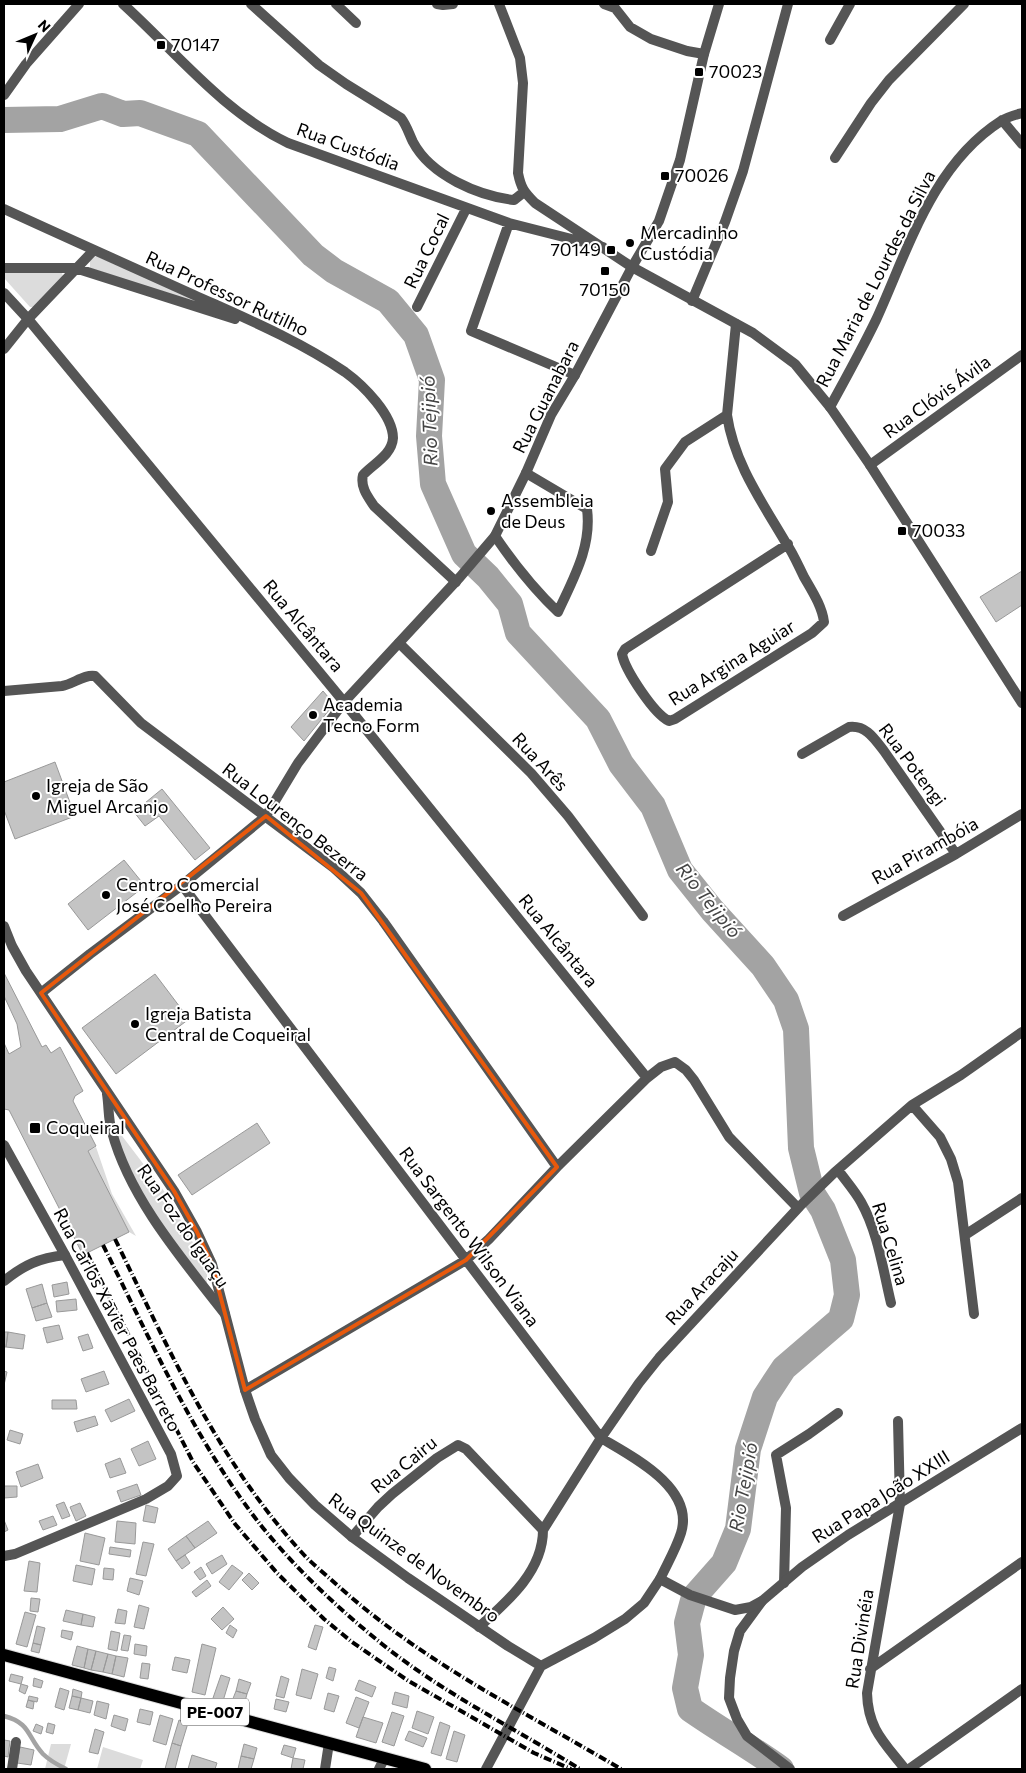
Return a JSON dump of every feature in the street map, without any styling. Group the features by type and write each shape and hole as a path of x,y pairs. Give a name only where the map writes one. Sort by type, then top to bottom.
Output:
{"main road":[{"name":"PE-007","path":"4,1655 330,1744 381,1764 425,1769"}],"street":[{"path":"4,95 26,64 79,4"},
{"name":"Rua Custódia","path":"123,4 151,29 172,53 249,121 267,133 288,143 509,223 603,246"},
{"path":"251,4 319,65 401,118 408,127 413,143 432,165 445,176 496,198 514,200 524,192"},
{"path":"336,4 356,23"},
{"path":"437,4 453,4"},
{"path":"499,4 520,58 523,83 518,173 520,186 524,192 535,202 632,267 736,324 771,345 795,364 830,407 870,466 1022,703"},
{"path":"604,4 616,6 630,26 651,39 687,51 704,54"},
{"name":"Rua Guanabara","path":"458,580 493,539 526,473 551,415 575,375 632,267 659,222 680,160 704,54 719,4"},
{"path":"692,301 726,222 743,171 788,4"},
{"path":"830,40 850,4"},
{"path":"835,158 871,103 889,80 964,4"},
{"name":"Rua Maria de Lourdes da Silva","path":"830,407 875,322 911,241 944,176 974,142 1002,120 1022,113"},
{"path":"1002,120 1022,144"},
{"name":"Rua Cocal","path":"417,307 466,208"},
{"name":"Rua Professor Rutilho","path":"4,209 283,335 346,373 366,389 384,413 390,424 393,437 386,455 363,475 362,485 374,506 458,580"},
{"path":"509,223 472,331 575,375"},
{"path":"4,349 28,319 94,250"},
{"path":"4,268 75,268 283,335"},
{"name":"Rua Alcântara","path":"4,293 28,319 344,702 647,1078"},
{"name":"Rua Argina Aguiar","path":"736,324 727,415 739,460 756,494 788,544 818,604 824,622 812,633 675,719 669,721 664,719 652,705 624,663 622,654 625,649 788,544"},
{"name":"Rua Clóvis Ávila","path":"870,466 1022,355"},
{"path":"651,551 668,502 665,469 685,442 727,415"},
{"path":"493,539 540,596 558,612 582,559 589,524 587,509 526,473"},
{"path":"41,993 182,885 266,816 298,762 344,702 458,580"},
{"name":"Rua Arês","path":"399,644 531,773 568,816 643,916"},
{"name":"Rua Lourenço Bezerra","path":"4,691 62,686 90,675 95,676 141,723 334,868 361,893 438,997 557,1167"},
{"name":"Rua Potengi","path":"802,754 849,727 864,728 873,736 884,751 956,854"},
{"name":"Rua Pirambóia","path":"843,916 956,854 1022,814"},
{"name":"Rua Sargento Wilson Viana","path":"182,885 601,1438 639,1461 667,1483 679,1500 684,1516 681,1533 660,1579 644,1603 624,1619 594,1638 541,1666"},
{"name":"Rua Quinze de Novembro","path":"4,926 16,954 107,1094 174,1191 196,1232 212,1264 245,1390 271,1455 289,1478 315,1505 352,1537 408,1578 508,1646 541,1666"},
{"name":"Rua Aracaju","path":"480,1627 504,1604 533,1568 542,1548 543,1530 601,1438 659,1358 799,1207 836,1172 912,1105 961,1075 1022,1032"},
{"path":"245,1390 466,1260 647,1078 675,1062 681,1065 694,1080 729,1137 799,1207"},
{"name":"Rua Foz do Iguaçu","path":"107,1094 111,1131 128,1179 171,1244 226,1314"},
{"path":"912,1105 940,1137 951,1159 958,1182 974,1314"},
{"name":"Rua Carlos Xavier Paes Barreto","path":"4,1145 171,1454 177,1476 168,1486 146,1499 15,1554 4,1556"},
{"name":"Rua Celina","path":"836,1172 861,1202 868,1216 877,1243 891,1304"},
{"path":"965,1235 1022,1198"},
{"path":"4,1281 31,1263 47,1257 65,1255"},
{"path":"784,1583 786,1508 776,1455 809,1434 838,1412"},
{"name":"Rua Divinéia","path":"898,1421 900,1504 870,1670 867,1709 876,1732 905,1769"},
{"name":"Rua Papa João XXIII","path":"660,1579 690,1595 735,1610 752,1607 762,1601 820,1553 1022,1428"},
{"name":"Rua Cairu","path":"352,1537 392,1494 437,1458 458,1445 466,1449 543,1530"},
{"path":"870,1670 1022,1562"},
{"name":"Rua Papa João XXIII","path":"762,1601 740,1631 734,1651 729,1698 737,1719 748,1736 790,1769"},
{"path":"486,1769 541,1666"},
{"path":"909,1769 1022,1689"},
{"path":"12,1769 16,1742"},
{"path":"325,1769 330,1744"}],"highlighted area":[{"path":"266,816 361,893 557,1167 466,1260 245,1390 212,1264 197,1232 174,1191 41,993"}],"shaded area":[{"path":"96,256 194,298 196,303 90,268 90,261"},
{"path":"4,269 61,270 63,276 34,307 30,307 4,278"},
{"path":"116,1128 167,1195 203,1261 207,1272 207,1283 175,1243 147,1201 123,1155"},
{"path":"96,1147 112,1194 136,1236 129,1232 88,1151"},
{"path":"51,1744 71,1744 64,1769 45,1769"},
{"path":"103,1747 143,1760 140,1769 97,1769"}],"building":[{"path":"1022,571 1022,605 996,622 980,597"},
{"name":"Academia Tecno Form","path":"323,691 334,704 304,741 291,727"},
{"name":"Igreja de São Miguel Arcanjo","path":"55,762 75,816 15,839 4,810 4,782"},
{"path":"162,789 210,848 195,860 159,816 145,826 134,812"},
{"name":"Centro Comercial José Coelho Pereira","path":"124,860 145,886 88,930 68,904"},
{"name":"Coqueiral","path":"4,973 42,1047 46,1045 51,1053 60,1047 83,1091 75,1096 73,1101 96,1146 88,1151 129,1232 83,1255 9,1110 4,1109 4,1043 9,1054 21,1047 17,1024 4,996"},
{"name":"Igreja Batista Central de Coqueiral","path":"155,974 189,1019 116,1074 82,1028"},
{"path":"257,1123 270,1143 192,1195 178,1175"},
{"path":"67,1282 69,1294 54,1297 52,1285"},
{"path":"42,1284 47,1303 32,1308 26,1289"},
{"path":"76,1299 77,1310 57,1312 56,1301"},
{"path":"47,1303 52,1317 36,1321 32,1308"},
{"path":"59,1325 63,1339 47,1343 43,1328"},
{"path":"4,1332 8,1332 6,1347 4,1347"},
{"path":"8,1332 25,1335 23,1349 6,1347"},
{"path":"88,1334 93,1348 83,1351 78,1337"},
{"path":"4,1371 7,1372 4,1385"},
{"path":"104,1371 109,1384 86,1392 81,1379"},
{"path":"129,1399 135,1411 111,1422 105,1410"},
{"path":"52,1400 76,1400 77,1409 52,1409"},
{"path":"95,1416 98,1425 77,1432 74,1422"},
{"path":"10,1430 23,1434 20,1444 7,1440"},
{"path":"148,1441 156,1459 139,1466 131,1449"},
{"path":"120,1458 126,1473 110,1478 105,1464"},
{"path":"38,1464 43,1478 21,1487 16,1472"},
{"path":"137,1484 141,1495 121,1502 117,1491"},
{"path":"4,1486 17,1486 17,1497 4,1498"},
{"path":"64,1502 70,1516 62,1519 56,1505"},
{"path":"80,1503 86,1516 76,1521 70,1507"},
{"path":"146,1505 158,1508 155,1523 143,1521"},
{"path":"53,1516 57,1525 43,1530 39,1521"},
{"path":"4,1520 8,1530 4,1532"},
{"path":"117,1521 136,1523 135,1544 115,1542"},
{"path":"208,1521 217,1533 195,1548 186,1536"},
{"path":"85,1533 105,1538 99,1565 80,1561"},
{"path":"186,1536 195,1548 176,1561 168,1549"},
{"path":"143,1542 154,1544 146,1576 136,1574"},
{"path":"110,1547 131,1550 130,1557 109,1554"},
{"path":"185,1555 190,1563 182,1569 176,1561"},
{"path":"222,1555 227,1564 212,1574 206,1564"},
{"path":"29,1561 40,1563 37,1592 24,1591"},
{"path":"76,1565 95,1569 92,1585 73,1581"},
{"path":"232,1565 243,1573 229,1590 219,1582"},
{"path":"201,1567 206,1576 200,1580 194,1572"},
{"path":"104,1568 114,1569 113,1580 103,1579"},
{"path":"249,1573 259,1583 252,1590 242,1580"},
{"path":"130,1578 143,1581 139,1595 127,1591"},
{"path":"207,1580 211,1586 196,1597 192,1592"},
{"path":"31,1598 40,1599 38,1612 30,1611"},
{"path":"139,1605 149,1608 144,1629 134,1627"},
{"path":"223,1607 234,1619 222,1630 211,1619"},
{"path":"118,1609 127,1611 125,1624 115,1623"},
{"path":"66,1610 83,1614 81,1625 63,1621"},
{"path":"25,1612 36,1615 27,1647 16,1644"},
{"path":"83,1614 95,1617 93,1627 81,1625"},
{"path":"230,1625 237,1630 233,1638 226,1633"},
{"path":"315,1625 323,1627 316,1650 308,1647"},
{"path":"37,1626 45,1628 41,1645 33,1643"},
{"path":"62,1630 73,1632 71,1640 61,1637"},
{"path":"111,1631 120,1633 117,1651 108,1649"},
{"path":"124,1635 131,1636 128,1651 121,1650"},
{"path":"33,1643 41,1645 39,1653 31,1651"},
{"path":"135,1644 147,1646 146,1656 134,1654"},
{"path":"202,1644 216,1648 205,1695 192,1692"},
{"path":"77,1646 88,1649 84,1668 72,1665"},
{"path":"88,1649 96,1651 91,1670 84,1668"},
{"path":"96,1651 108,1654 103,1672 91,1670"},
{"path":"108,1654 116,1656 112,1674 103,1672"},
{"path":"116,1656 128,1658 124,1677 112,1674"},
{"path":"175,1657 190,1660 187,1673 172,1670"},
{"path":"142,1663 150,1664 148,1679 140,1678"},
{"path":"329,1667 336,1669 333,1681 326,1678"},
{"path":"302,1669 318,1674 311,1699 296,1695"},
{"path":"11,1674 23,1677 21,1684 9,1681"},
{"path":"221,1675 230,1678 223,1701 213,1698"},
{"path":"281,1676 289,1679 284,1698 276,1696"},
{"path":"34,1678 43,1681 41,1688 33,1686"},
{"path":"239,1679 251,1683 247,1694 236,1691"},
{"path":"359,1680 376,1687 372,1697 355,1690"},
{"path":"21,1684 28,1686 25,1694 19,1691"},
{"path":"60,1688 69,1691 64,1710 55,1707"},
{"path":"73,1689 82,1692 81,1698 72,1696"},
{"path":"236,1691 247,1694 244,1705 232,1701"},
{"path":"395,1692 409,1696 407,1708 392,1704"},
{"path":"328,1693 339,1696 334,1712 324,1709"},
{"path":"29,1696 38,1698 37,1702 28,1700"},
{"path":"72,1696 81,1698 78,1710 69,1708"},
{"path":"356,1697 369,1702 359,1728 346,1723"},
{"path":"81,1698 93,1701 90,1713 78,1710"},
{"path":"276,1699 289,1702 286,1712 274,1709"},
{"path":"28,1700 34,1702 33,1709 26,1707"},
{"path":"97,1701 109,1704 106,1719 94,1715"},
{"path":"140,1709 153,1712 150,1725 137,1722"},
{"path":"417,1711 434,1717 428,1734 412,1728"},
{"path":"392,1712 404,1716 394,1746 382,1742"},
{"path":"114,1715 128,1719 125,1731 111,1726"},
{"path":"160,1715 173,1719 166,1745 153,1741"},
{"path":"363,1717 383,1723 376,1743 356,1737"},
{"path":"179,1720 188,1723 181,1746 172,1743"},
{"path":"440,1722 450,1726 441,1756 431,1753"},
{"path":"48,1723 55,1725 53,1734 46,1732"},
{"path":"36,1724 43,1727 41,1734 33,1731"},
{"path":"95,1729 104,1732 98,1754 89,1752"},
{"path":"409,1731 427,1738 423,1747 405,1740"},
{"path":"454,1731 465,1735 457,1762 446,1759"},
{"path":"4,1740 10,1741 8,1757 4,1756"},
{"path":"172,1743 181,1746 175,1769 165,1769"},
{"path":"244,1744 257,1748 254,1759 241,1756"},
{"path":"284,1745 296,1748 293,1758 281,1754"},
{"path":"20,1747 34,1750 31,1765 17,1763"},
{"path":"192,1755 217,1763 215,1769 188,1769"},
{"path":"241,1756 254,1759 251,1769 238,1769"},
{"path":"293,1758 305,1760 303,1769 291,1769"}],"waterway":[{"name":"Rio Tejipió","path":"4,120 60,119 102,106 123,114 140,113 198,134 313,255 334,271 388,301 416,335 432,380 429,436 433,484 464,554 488,577 510,604 518,633 598,719 621,764 653,806 680,870 712,910 763,966 786,1000 796,1029 801,1148 812,1193 823,1210 843,1260 847,1295 841,1319 784,1368 765,1397 748,1449 738,1529 724,1563 694,1597 687,1623 691,1655 685,1688 690,1709 781,1769"},
{"path":"4,1716 19,1722 28,1731 43,1754 66,1769"}],"railway":[{"path":"115,1239 198,1405 247,1483 274,1520 305,1556 369,1612 438,1662 510,1706 621,1769"},
{"path":"103,1245 157,1354 196,1427 239,1496 290,1559 350,1617 405,1662 454,1694 580,1769"},
{"path":"87,1253 193,1462 235,1524 277,1573 324,1619 352,1642 407,1680 534,1753 571,1769"}],"place":[{"name":"70147","path":"161,45"},
{"name":"70023","path":"699,72"},
{"name":"70026","path":"665,176"},
{"name":"Mercadinho Custódia","path":"630,243"},
{"name":"70149","path":"611,250"},
{"name":"70150","path":"605,271"},
{"name":"Assembleia de Deus","path":"491,511"},
{"name":"70033","path":"902,531"},
{"name":"Academia Tecno Form","path":"313,715"},
{"name":"Igreja de São Miguel Arcanjo","path":"36,796"},
{"name":"Centro Comercial José Coelho Pereira","path":"106,895"},
{"name":"Igreja Batista Central de Coqueiral","path":"135,1024"},
{"name":"Coqueiral","path":"35,1128"}]}
